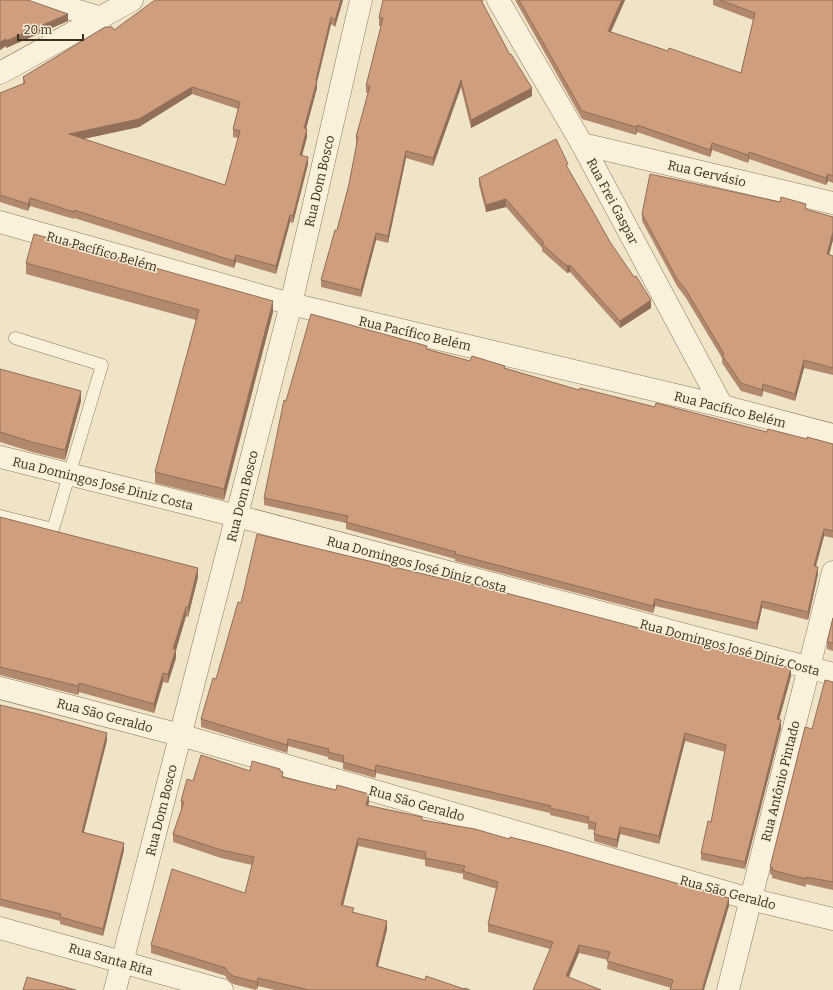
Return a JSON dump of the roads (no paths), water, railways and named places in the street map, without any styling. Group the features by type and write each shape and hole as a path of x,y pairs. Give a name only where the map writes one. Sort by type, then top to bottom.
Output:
{"street":[{"path":"41,0 102,18"},
{"path":"0,73 102,18 132,0"},
{"name":"Rua Dom Bosco","path":"115,990 291,304 361,0"},
{"name":"Rua Frei Gaspar","path":"498,0 582,144 722,406"},
{"name":"Rua Gervásio","path":"582,144 833,203"},
{"name":"Rua Pacífico Belém","path":"0,222 291,304 722,406 833,435"},
{"name":"Rua Domingos José Diniz Costa","path":"0,457 237,516 833,674"},
{"name":"Rua Antônio Pintado","path":"728,990 833,572"},
{"name":"Rua São Geraldo","path":"0,688 180,735 750,899 833,919"},
{"name":"Rua Santa Rita","path":"0,928 222,990"}],"lane":[{"path":"0,516 53,529 68,474 102,365 15,338"}]}
